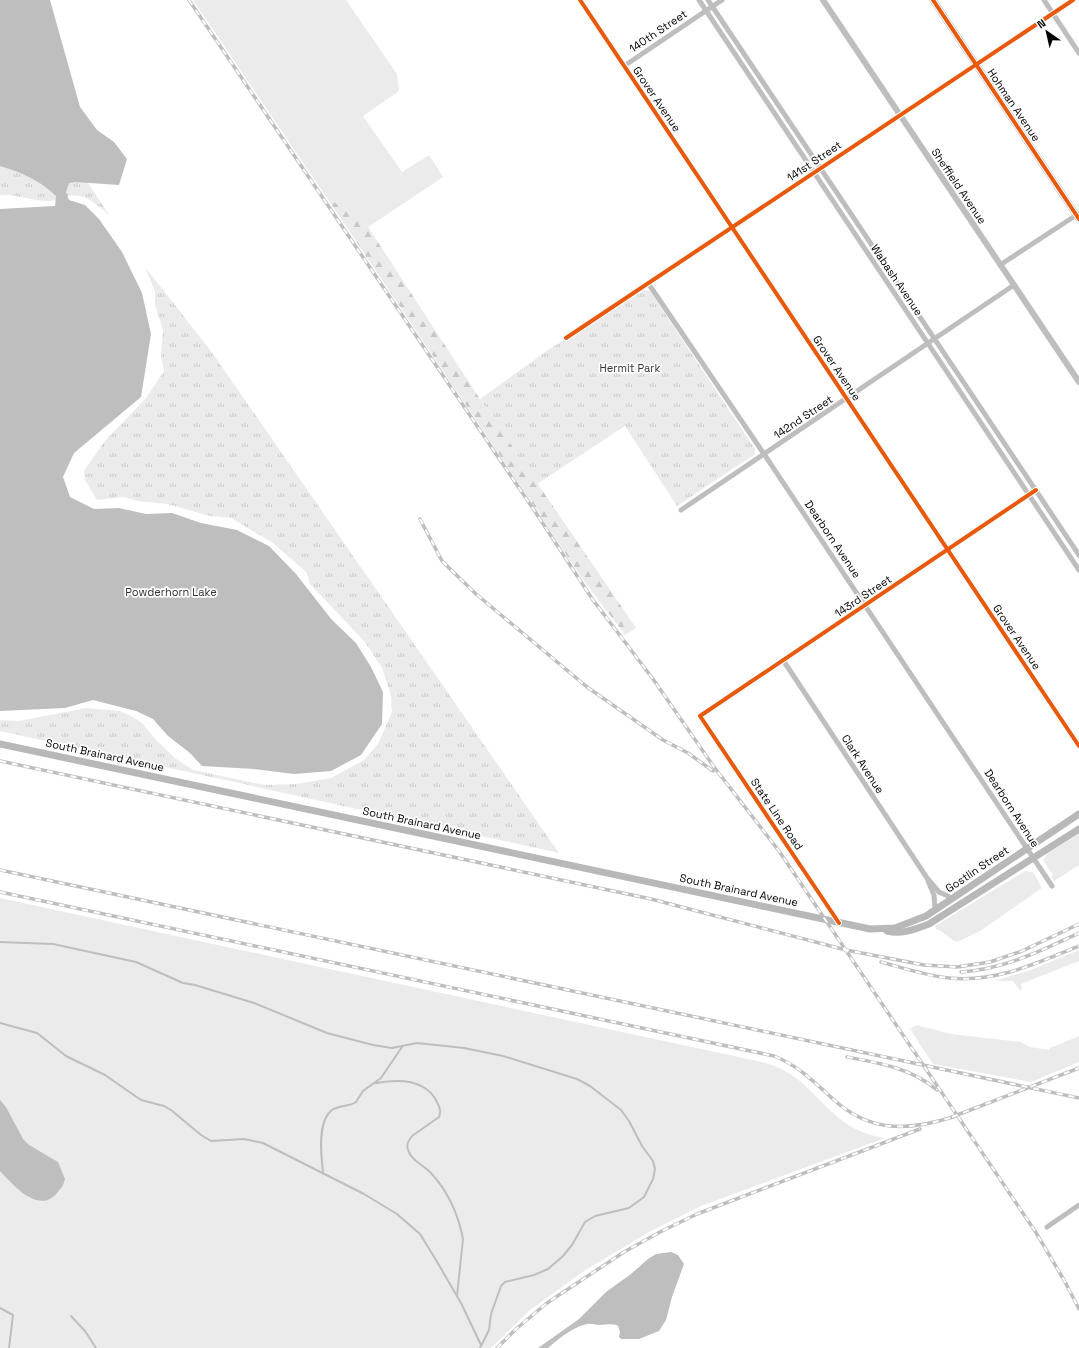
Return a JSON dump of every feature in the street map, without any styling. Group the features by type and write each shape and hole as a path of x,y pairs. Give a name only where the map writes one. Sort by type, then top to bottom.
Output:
{"main road":[{"name":"Hohman Avenue","path":"933,0 1078,216"},
{"name":"South Brainard Avenue","path":"0,744 839,923"},
{"name":"Gostlin Street","path":"881,929 904,925 935,909 1079,814"},
{"name":"Gostlin Street","path":"839,923 881,929 895,933 906,932 929,924 1079,829"}],"street":[{"name":"Grover Avenue","path":"580,0 1079,746"},
{"name":"Wabash Avenue","path":"698,0 1079,570"},
{"name":"Wabash Avenue","path":"708,0 1079,555"},
{"name":"140th Street","path":"624,66 722,0"},
{"name":"Sheffield Avenue","path":"823,0 1079,382"},
{"path":"1044,0 1079,53"},
{"name":"141st Street","path":"566,338 899,114 1073,0"},
{"path":"1000,265 1078,216"},
{"name":"Dearborn Avenue","path":"648,283 1052,886"},
{"name":"142nd Street","path":"681,510 1014,285"},
{"name":"143rd Street","path":"700,716 1036,490"},
{"name":"Clark Avenue","path":"783,660 927,878 939,892 952,898"},
{"name":"State Line Road","path":"700,716 839,923"},
{"name":"Clark Avenue","path":"927,878 934,895 935,909"},
{"path":"1047,1227 1079,1205"}],"green space":[{"path":"193,0 346,0 397,74 399,91 363,116 402,172 429,155 443,177 368,227 346,209 327,198"},
{"path":"0,43 16,75 110,216 100,207 84,197 71,196 49,201 11,195 0,195"},
{"path":"327,198 346,209 368,227 480,399 636,628 625,635 584,581"},
{"path":"145,267 211,351 559,853 0,731 0,720 19,721 86,708 120,711 142,723 159,743 175,758 193,770 265,785 297,784 331,778 364,760 378,744 392,712 391,695 382,668 365,642 310,584 307,573 273,543 231,518 210,516 167,504 138,501 124,497 97,500 85,480 84,471 104,442 146,398 164,371 161,356 163,330 155,305 155,291"},
{"name":"Hermit Park","path":"645,290 650,291 755,449 755,454 677,506 625,426 537,484 480,399 548,350"},
{"path":"1079,834 1079,865 1054,881 1051,877 1053,875 1043,860 1047,854"},
{"path":"1025,871 1033,872 1042,888 980,931 957,942 942,931 936,929 935,926"},
{"path":"0,898 766,1063 784,1070 799,1080 835,1115 848,1125 865,1133 885,1138 701,1206 649,1232 584,1271 530,1310 491,1348 0,1348"},
{"path":"1079,950 1079,961 1021,984 1022,989 1020,991 1013,981 994,981 1031,970"},
{"path":"916,1025 951,1034 1021,1042 1030,1047 1049,1050 1050,1048 1079,1036 1079,1062 1031,1082 933,1064 910,1029"}],"shaded area":[{"name":"Powderhorn Lake","path":"0,0 50,0 80,107 97,130 114,142 127,159 119,185 76,182 69,183 66,192 69,200 85,205 99,219 122,252 142,293 151,334 141,397 74,453 63,477 70,497 94,509 119,508 146,514 172,513 201,523 237,530 269,546 296,574 332,620 356,643 371,667 383,692 382,724 361,755 331,771 294,774 254,769 202,766 190,753 168,736 153,719 136,711 93,700 65,708 0,711 0,209 55,206 56,196 44,186 30,178 16,171 0,166"},
{"path":"0,1100 6,1107 23,1139 29,1145 58,1162 65,1179 61,1188 50,1199 42,1201 27,1196 0,1171"},
{"path":"671,1252 678,1255 684,1264 672,1297 666,1320 659,1331 639,1339 621,1339 619,1337 620,1332 618,1326 616,1325 587,1324 561,1337 548,1348 538,1348 579,1319 606,1292 631,1274 648,1259 656,1254"}],"waterway":[{"path":"0,942 53,944 136,962 183,983 195,985 254,1003 327,1033 373,1045 392,1048 417,1043 464,1048 503,1056 577,1079 590,1086 621,1110 629,1121 642,1146 653,1161 655,1169 653,1179 644,1197 629,1208 595,1216 585,1222 572,1245 563,1256 548,1269 534,1275 505,1282 501,1286 491,1314 489,1330 480,1348"},
{"path":"0,1023 37,1033 66,1056 105,1075 141,1100 164,1106 171,1110 201,1135 211,1141 244,1139 263,1143 364,1194 397,1214 420,1234 461,1303 481,1345"},
{"path":"323,1172 321,1139 322,1130 327,1115 335,1108 350,1105 356,1102 363,1091 381,1078 402,1047"},
{"path":"376,1083 393,1081 411,1082 419,1085 432,1094 439,1106 439,1117 412,1136 408,1142 407,1148 412,1157 436,1179 447,1195 455,1211 463,1239 457,1296"},
{"path":"0,1308 13,1315 9,1348"},
{"path":"71,1316 85,1331 96,1348"}],"railway":[{"path":"189,0 534,510 593,600 653,679 714,767 779,851 1035,1231 1079,1309"},
{"path":"420,519 442,561 476,594 587,687 663,740 688,753 713,771"},
{"path":"0,761 651,899 846,950 924,965 957,967 990,962 1022,951 1079,924"},
{"path":"0,870 1079,1098"},
{"path":"0,892 774,1056 799,1070 847,1110 861,1118 875,1123 890,1126 920,1125 953,1117"},
{"path":"961,972 1007,963 1079,933"},
{"path":"881,962 932,976 966,979 983,978 1000,975 1032,965 1079,946"},
{"path":"847,1057 883,1064 906,1071 917,1076 937,1090"},
{"path":"952,1117 1079,1068"},
{"path":"497,1348 516,1329 547,1303 624,1252 660,1232 697,1214 920,1129"}],"cycle path":[{"path":"580,0 1079,746"},
{"path":"933,0 1079,219"},
{"path":"566,338 1073,0"},
{"path":"839,923 700,716 1036,490"}]}
